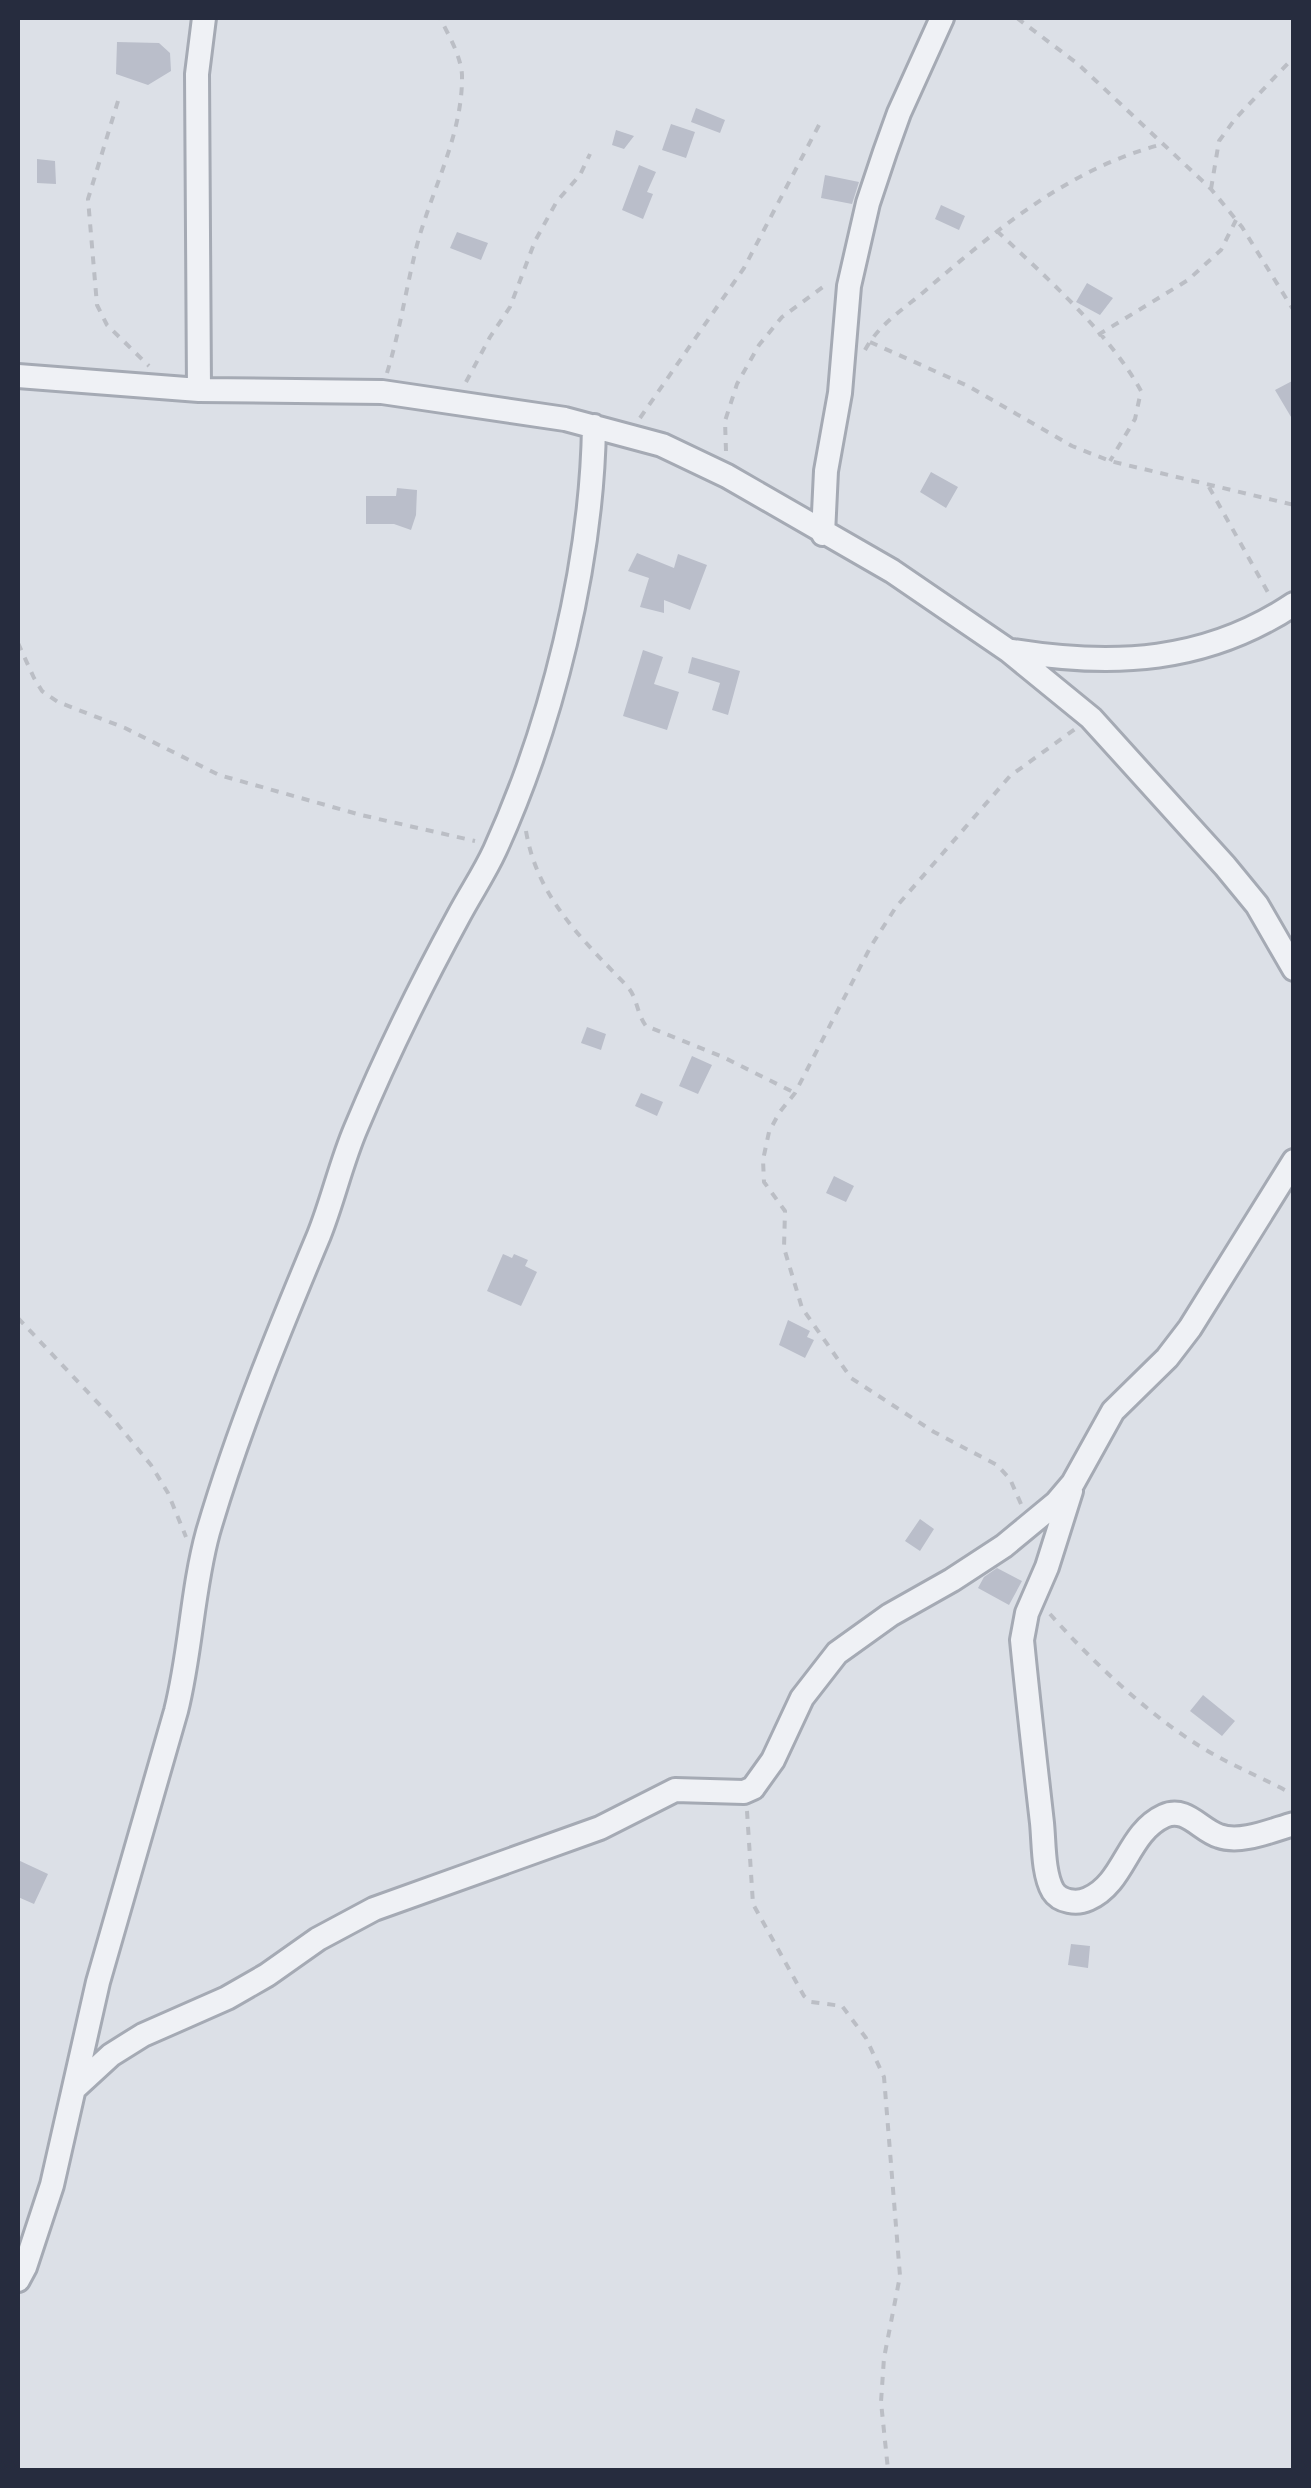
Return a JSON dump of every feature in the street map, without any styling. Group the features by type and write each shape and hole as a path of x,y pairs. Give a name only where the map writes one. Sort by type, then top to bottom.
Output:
{"street":[{"path":"198,390 197,74 204,18"},
{"path":"823,534 826,471 840,393 849,286 856,254 868,203 899,113 942,18"},
{"path":"18,376 198,390 382,392 459,401 594,426 662,445 727,476 892,571 1009,651 1090,718 1226,866 1257,905 1294,968"},
{"path":"18,2280 52,2185 98,1982 187,1669 200,1564 249,1408 320,1231 355,1130 519,792 557,669 583,556 593,491 594,426"},
{"path":"1009,651 1066,660 1158,658 1205,647 1286,609"},
{"path":"1294,1161 1190,1328 1168,1358 1113,1412 1074,1482 1022,1640 1044,1848 1052,1890 1061,1899 1086,1900 1104,1888 1126,1861 1135,1840 1165,1816 1186,1815 1210,1832 1234,1839 1294,1824"},
{"path":"74,2089 111,2055 143,2035 227,1998 318,1939 374,1909 600,1828 675,1790 744,1792 753,1788 774,1760 802,1698 838,1653 890,1614 952,1580 1028,1526 1074,1482"}],"path":[{"path":"382,392 417,248 453,136 462,78 461,65 440,18"},
{"path":"1016,18 1078,64 1210,189 1236,220 1294,311"},
{"path":"1210,189 1219,142 1235,119 1294,56"},
{"path":"118,100 88,198 97,305 108,325 151,368"},
{"path":"629,434 744,268 819,125"},
{"path":"861,357 890,318 997,231 1104,162 1163,144"},
{"path":"459,401 476,362 510,308 535,241 590,154"},
{"path":"1098,335 1188,280 1220,250 1236,220"},
{"path":"997,231 1055,286 1129,369 1141,391 1135,419 1110,460"},
{"path":"727,476 725,421 737,384 760,344 782,317 825,286 856,254"},
{"path":"870,342 968,386 1072,446 1110,460 1294,505"},
{"path":"1208,486 1286,609"},
{"path":"18,643 42,690 58,702 125,728 219,775 360,816 496,846"},
{"path":"1028,1526 1020,1497 997,1465 934,1432 851,1378 802,1308 784,1248 785,1211 764,1182 764,1160 778,1113 795,1093 871,946 896,907 1010,776 1090,718"},
{"path":"519,792 530,853 550,897 572,930 627,986 646,1026 723,1056 795,1093"},
{"path":"18,1318 151,1465 200,1564"},
{"path":"1034,1595 1075,1640 1172,1726 1224,1760 1294,1795"},
{"path":"744,1792 756,1912 804,1996 811,2002 842,2006 866,2038 884,2078 900,2276 880,2402 888,2470"}],"building":[{"path":"117,42 159,43 170,53 171,71 148,85 116,74"},
{"path":"696,108 725,120 720,133 691,122"},
{"path":"671,124 695,132 686,158 662,150"},
{"path":"616,130 634,136 624,149 612,145"},
{"path":"37,159 55,161 56,184 37,183"},
{"path":"639,165 656,172 647,192 653,194 643,219 622,210"},
{"path":"825,175 859,182 852,204 821,198"},
{"path":"941,205 965,216 959,230 935,219"},
{"path":"457,232 488,243 481,260 450,248"},
{"path":"1087,283 1113,298 1100,315 1076,302"},
{"path":"1294,380 1294,422 1275,390"},
{"path":"931,472 958,487 946,508 920,492"},
{"path":"397,488 417,490 411,530 394,524 366,524 366,496 396,496"},
{"path":"637,553 674,568 678,554 707,565 690,610 664,600 664,613 640,607 649,578 628,571"},
{"path":"643,650 663,657 654,684 679,692 667,730 623,716"},
{"path":"692,657 740,671 728,715 712,710 720,683 688,673"},
{"path":"587,1027 606,1034 601,1050 581,1043"},
{"path":"692,1056 712,1065 698,1094 679,1086"},
{"path":"641,1093 663,1102 657,1116 635,1106"},
{"path":"834,1176 854,1186 846,1202 826,1193"},
{"path":"503,1254 528,1260 525,1266 537,1272 521,1306 487,1291"},
{"path":"788,1320 810,1331 807,1337 814,1340 805,1358 779,1345"},
{"path":"920,1519 934,1529 920,1551 905,1541"},
{"path":"997,1568 1022,1581 1009,1605 978,1588 984,1577"},
{"path":"1203,1695 1235,1721 1222,1736 1190,1711"},
{"path":"18,1860 48,1874 34,1904 18,1897"},
{"path":"1071,1944 1090,1946 1088,1968 1068,1965"}]}
